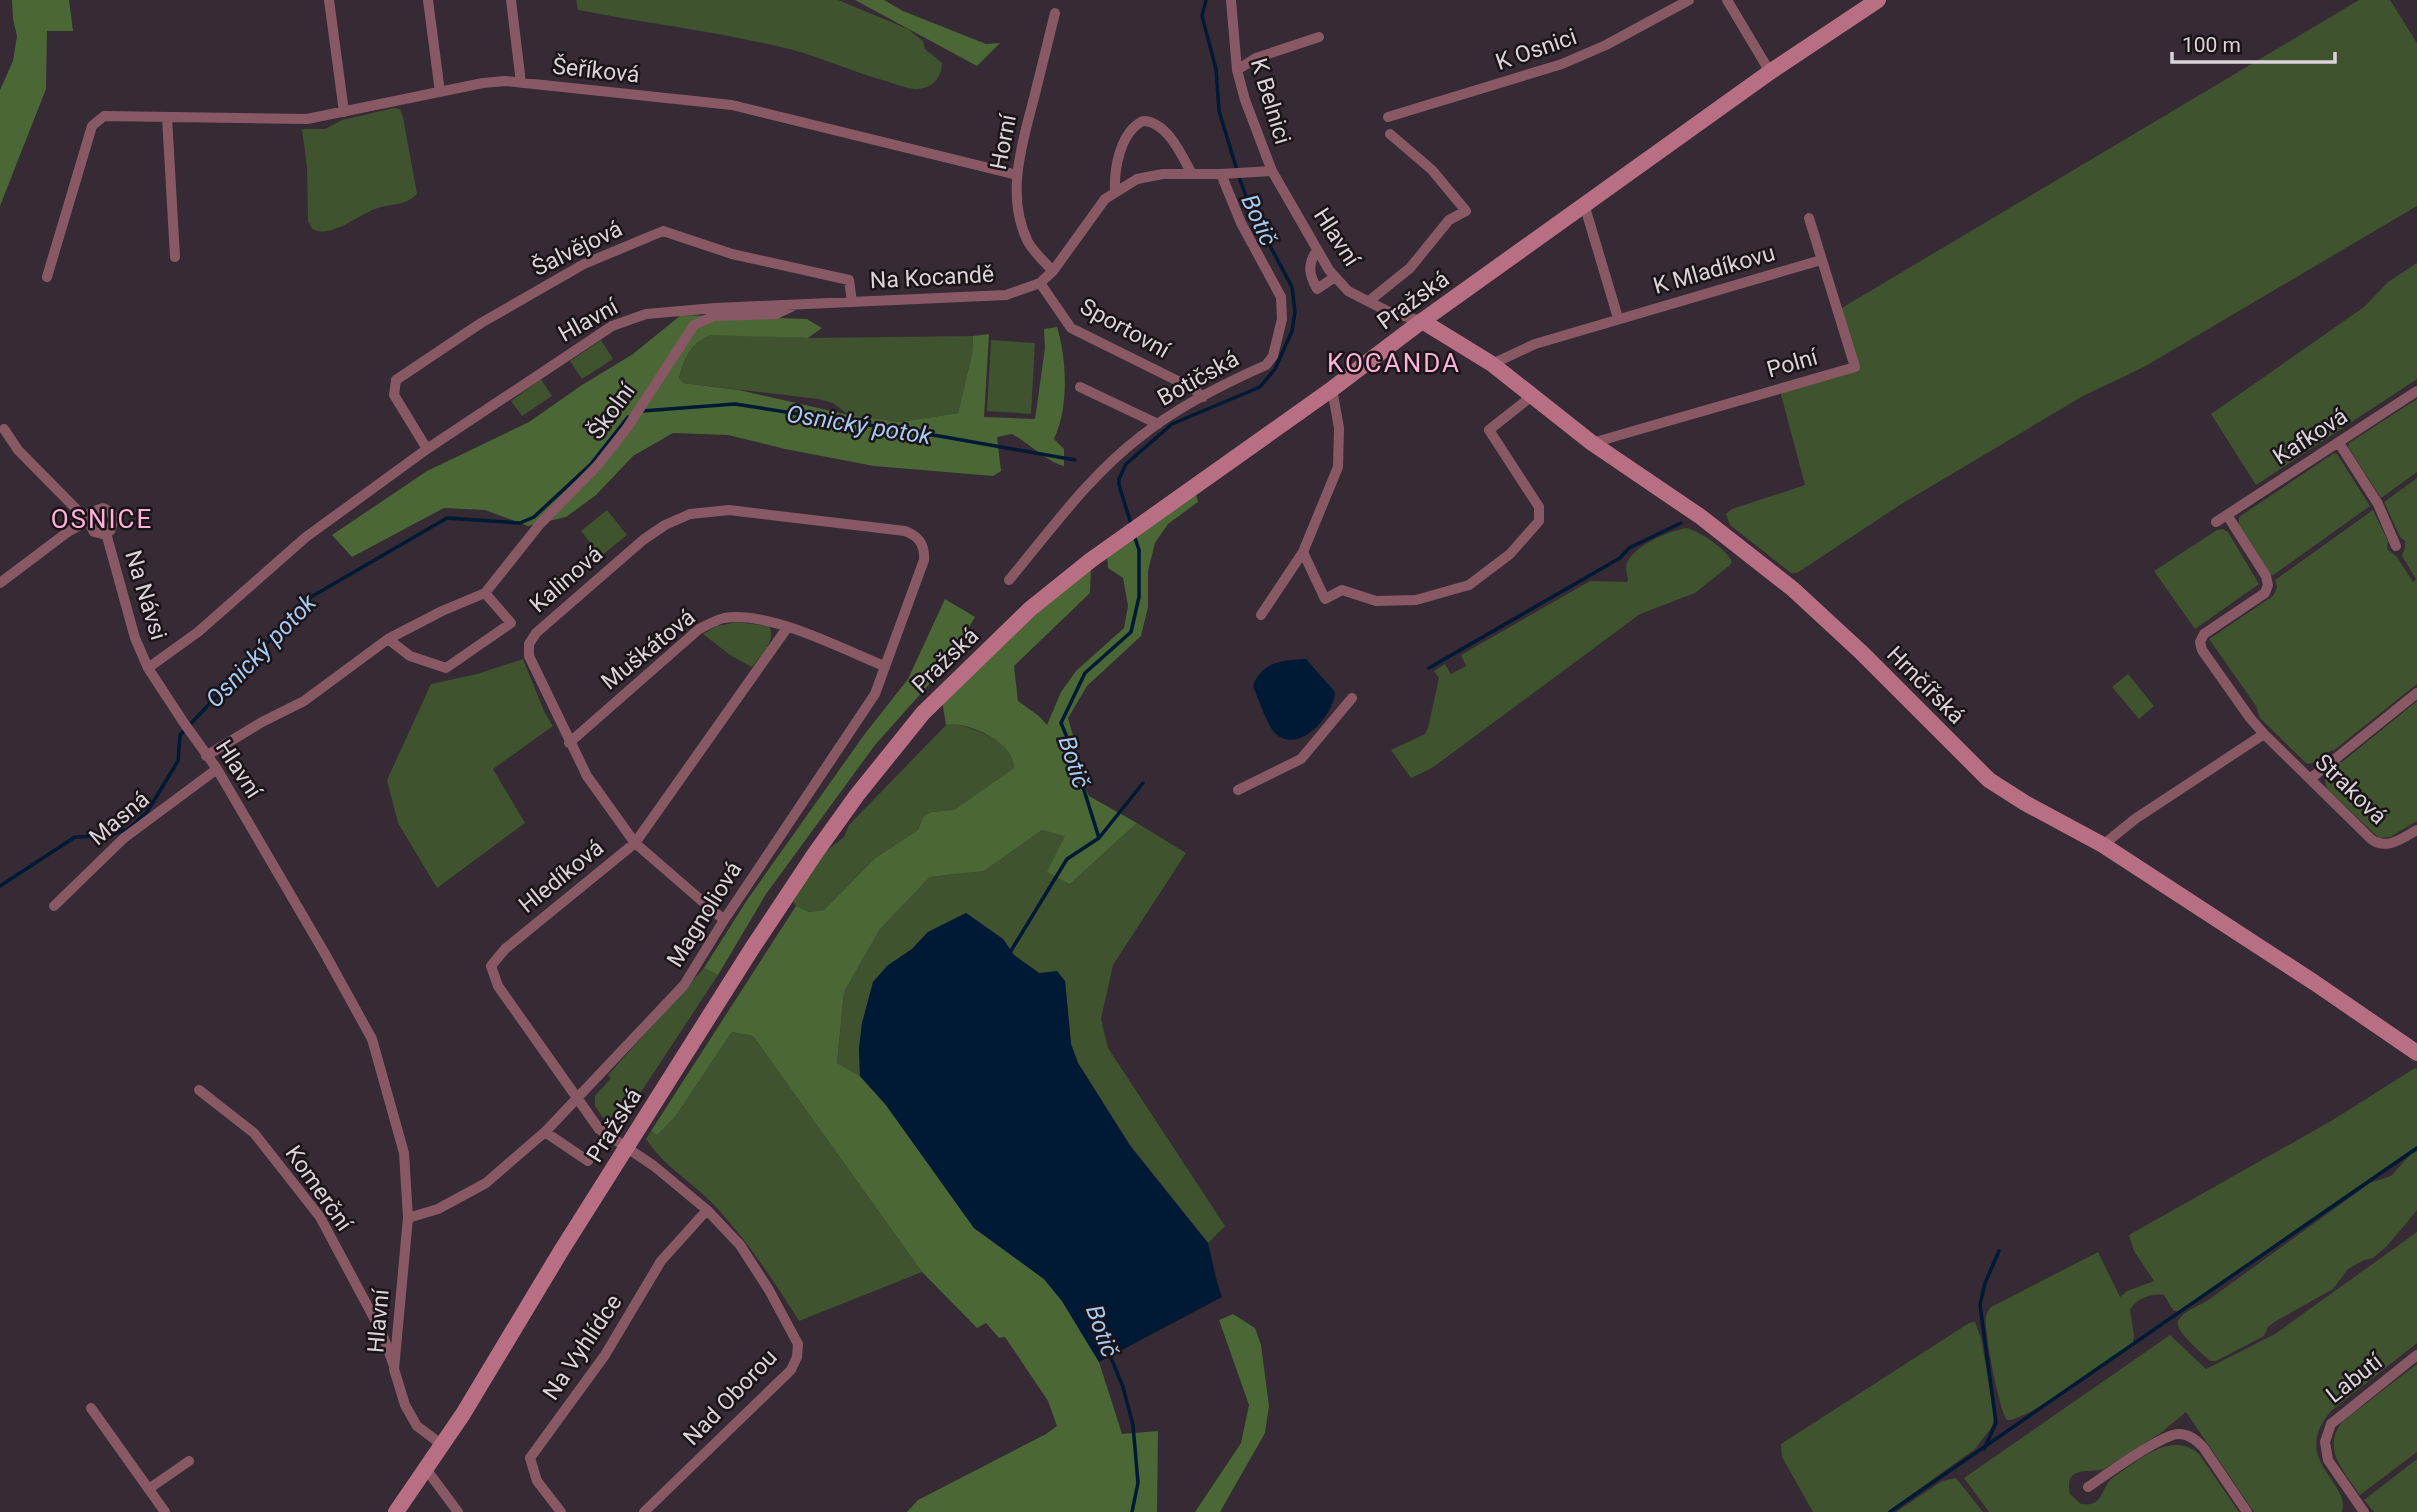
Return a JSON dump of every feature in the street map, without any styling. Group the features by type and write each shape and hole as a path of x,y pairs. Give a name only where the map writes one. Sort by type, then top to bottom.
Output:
{"main road":[{"name":"Pražská","path":"396,1512 463,1414 561,1251 751,950 857,795 923,713 1030,610 1126,534 1332,389 1584,204 1770,72 1878,0"},
{"name":"Hrnčířská","path":"1422,321 1492,363 1592,443 1701,517 1794,590 1860,650 1989,780 2025,803 2103,845 2315,983 2417,1054"}],"street":[{"path":"330,0 344,112"},
{"path":"428,0 440,92"},
{"path":"511,0 521,83"},
{"name":"K Belnici","path":"1231,0 1237,71 1272,171"},
{"name":"K Osnici","path":"1388,117 1562,64 1606,45 1689,0"},
{"path":"1727,0 1770,72"},
{"name":"Horní","path":"1053,271 1030,245 1024,233 1018,205 1017,175 1020,151 1055,13"},
{"path":"1237,71 1256,58 1319,37"},
{"name":"Šeříková","path":"47,277 92,127 104,116 307,119 495,82 521,83 732,105 1017,175"},
{"path":"167,117 175,257"},
{"path":"1115,191 1114,174 1124,144 1132,130 1143,121 1153,122 1175,144 1192,174"},
{"path":"1369,300 1410,268 1450,220 1466,211 1432,170 1390,134"},
{"path":"1226,174 1272,171"},
{"name":"Hlavní","path":"1272,171 1317,250 1348,291 1389,312 1422,321"},
{"name":"Na Kocandě","path":"793,305 1006,295 1040,283 1053,271 1105,199 1115,191 1149,175 1226,174"},
{"name":"Botičská","path":"1009,580 1099,474 1125,449 1158,424 1270,361 1283,311 1276,285 1250,241 1226,174"},
{"path":"1584,204 1618,318"},
{"name":"Polní","path":"1592,443 1855,367 1809,218"},
{"name":"Šalvějová","path":"427,449 394,395 396,380 481,323 584,264 663,231 732,254 849,280 852,302"},
{"path":"1317,250 1310,261 1310,275 1317,289 1335,277"},
{"name":"K Mladíkovu","path":"1492,363 1535,344 1618,318 1821,260"},
{"name":"Sportovní","path":"1040,283 1071,328 1192,388 1203,397"},
{"name":"Hlavní","path":"441,1444 417,1426 405,1405 394,1369 408,1218 404,1153 372,1039 217,769 148,668 198,632 306,537 427,449 612,326 646,314 793,305"},
{"name":"Školní","path":"206,756 262,722 304,702 388,639 442,611 485,593 540,524 597,467 627,428 694,325 714,316 776,314 793,305"},
{"path":"1080,387 1158,424"},
{"path":"1261,615 1303,552 1338,467 1339,428 1332,389"},
{"name":"Kafková","path":"2216,522 2417,391"},
{"path":"1303,552 1325,599 1342,590 1376,601 1416,600 1469,585 1510,554 1539,521 1539,507 1489,430 1533,396"},
{"name":"Na Návsi","path":"4,429 18,450 88,522 94,532 106,533 112,528 114,520 107,509 94,510 88,522"},
{"path":"2339,443 2378,504 2396,546"},
{"name":"Kalinová","path":"724,920 635,843 587,775 569,743 529,656 529,644 545,624 643,540 665,525 690,514 729,510 905,531 917,537 922,544"},
{"name":"Straková","path":"2227,515 2266,576 2268,588 2265,593 2204,634 2200,642 2202,650 2264,734 2376,843 2389,844 2417,830"},
{"path":"0,583 69,531 88,522"},
{"name":"Na Návsi","path":"106,533 135,638 148,668"},
{"name":"Magnoliová","path":"408,1218 438,1209 486,1183 545,1132 684,985 874,694 924,560 922,544"},
{"path":"388,639 410,656 446,668 511,623 485,593"},
{"name":"Muškátová","path":"569,743 699,629 722,619 767,619 884,666"},
{"name":"Hledíková","path":"627,1149 599,1129 498,986 491,966 505,948 635,843 787,628"},
{"path":"2310,779 2417,693"},
{"path":"1238,790 1301,759 1353,698"},
{"path":"2103,845 2135,819 2264,734"},
{"name":"Masná","path":"54,906 124,838 217,769"},
{"name":"Komerční","path":"199,1090 254,1133 320,1217 382,1333 394,1369"},
{"path":"545,1132 588,1161"},
{"name":"Nad Oborou","path":"627,1149 654,1166 707,1210 740,1245 798,1343 792,1370 644,1512"},
{"name":"Na Vyhlídce","path":"561,1512 537,1481 530,1458 606,1355 661,1261 707,1210"},
{"name":"Labutí","path":"2360,1511 2328,1460 2325,1451 2326,1434 2339,1416 2417,1355"},
{"path":"91,1408 162,1508"},
{"path":"2088,1487 2158,1441 2174,1434 2182,1434 2196,1440 2203,1447 2248,1512"},
{"path":"150,1488 188,1461"},
{"path":"426,1469 458,1512"}],"green space":[{"path":"12,0 69,0 73,31 47,31 46,89 0,206 0,90 13,61 17,36"},
{"path":"576,0 838,0 908,29 923,41 925,49 942,63 941,69 937,79 930,85 921,89 908,88 766,44 578,10"},
{"path":"855,0 884,0 903,11 986,44 1000,43 977,66"},
{"path":"2359,0 2390,0 2417,43 2417,206 2144,367 2083,396 1903,503 1797,573 1791,573 1730,525 1726,514 1732,509 1805,485 1780,391 1851,372 1840,309"},
{"path":"394,108 400,109 403,117 417,194 402,203 375,209 336,229 312,229 308,221 307,167 302,129 325,129 342,120"},
{"path":"2417,263 2417,379 2256,485 2211,414 2364,307 2388,282"},
{"path":"681,315 807,319 822,328 808,338 711,335 698,342 689,352 679,378 683,383 739,390 849,415 900,422 958,413 972,354 973,336 989,334 984,417 1035,419 1045,348 1044,329 1057,327 1063,354 1065,383 1062,413 1054,439 1064,449 1064,466 1012,434 997,437 1001,471 993,476 874,466 728,435 673,433 633,456 596,495 566,517 528,526 485,510 444,508 352,557 332,535 427,471 529,422 633,354"},
{"path":"711,334 808,338 973,336 972,354 958,413 900,422 849,415 833,403 818,399 683,383 679,379 689,352"},
{"path":"601,340 613,359 582,379 570,361"},
{"path":"991,340 1035,343 1031,414 987,411"},
{"path":"541,379 552,396 522,416 511,401"},
{"path":"2417,399 2417,472 2381,498 2348,447 2349,443"},
{"path":"2334,453 2370,506 2272,576 2239,525 2239,517"},
{"path":"2417,478 2417,684 2333,751 2317,762 2307,764 2260,718 2256,706 2209,639 2273,596 2277,587 2275,580 2373,510 2388,541 2387,549 2397,557 2413,582 2416,579 2402,556 2405,541 2400,537 2384,502"},
{"path":"1196,494 1198,502 1168,524 1155,543 1148,571 1148,607 1141,636 1087,686 1068,718 1077,749 1079,775 1089,796 1137,823 1070,884 1047,872 1065,836 1042,830 984,871 930,877 880,929 844,992 837,1063 860,1076 886,1105 974,1228 1044,1279 1062,1301 1099,1362 1122,1434 1158,1431 1157,1512 907,1512 918,1500 1057,1426 1048,1401 1005,1337 999,1338 986,1323 977,1328 922,1272 753,1036 732,1032 675,1117 657,1135 651,1131 796,906 809,912 824,910 875,858 918,830 923,817 931,812 954,810 1013,769 1013,760 1000,743 965,726 946,725 942,701 1003,641 1091,567 1090,593 1014,666 1018,701 1047,725 1061,692 1076,671 1124,628 1128,606 1123,578 1108,568 1107,555"},
{"path":"607,510 627,535 601,556 581,531"},
{"path":"1687,528 1718,546 1732,561 1730,565 1695,593 1640,614 1432,768 1411,778 1391,750 1425,734 1439,678 1434,671 1445,664 1451,674 1466,666 1461,655 1590,581 1627,582 1628,561 1641,547 1660,536"},
{"path":"2217,530 2228,532 2259,584 2195,629 2154,571"},
{"path":"945,599 975,617 948,663 875,745 766,894 718,975 704,968 747,900 864,735 908,679"},
{"path":"737,622 769,626 771,632 767,648 752,667 730,655 703,634 717,626"},
{"path":"523,659 553,726 493,769 525,823 437,888 398,823 387,780 431,684 477,674"},
{"path":"2128,674 2154,706 2139,719 2112,687"},
{"path":"2417,701 2417,821 2390,837 2379,838 2328,790 2325,775 2336,762 2342,762"},
{"path":"952,723 993,738 1010,752 1013,770 954,810 932,812 923,817 918,830 875,858 824,910 809,912 799,909 793,902 817,859 844,837 849,825 945,726"},
{"path":"1137,823 1186,853 1113,965 1101,1019 1108,1048 1225,1226 1208,1243 1131,1146 1078,1063 1071,1044 1065,981 1039,973 1014,955 1003,939 966,913 928,932 912,949 887,966 862,1023 860,1076 837,1063 844,992 880,929 930,877 984,871 1042,830 1065,835 1070,884"},
{"path":"704,968 718,975 620,1124 608,1125 595,1106 595,1096 611,1078 608,1075"},
{"path":"732,1032 753,1036 922,1272 799,1321 728,1220 653,1149 646,1139 651,1131 657,1135 675,1117"},
{"path":"2415,1068 2417,1146 2187,1307 2178,1312 2173,1310 2164,1295 2140,1300 2130,1310 2133,1343 2050,1400 2018,1418 2007,1420 1996,1387 1987,1338 1986,1317 1991,1307 2098,1252 2120,1297 2127,1291 2154,1281 2134,1251 2129,1235 2331,1121"},
{"path":"2417,1151 2417,1210 2386,1247 2373,1258 2348,1269 2333,1289 2276,1321 2268,1327 2264,1336 2216,1361 2210,1361 2180,1330 2178,1321 2183,1315 2207,1301 2370,1183 2391,1176"},
{"path":"2417,1232 2417,1343 2332,1410 2320,1427 2316,1443 2318,1456 2338,1490 2342,1512 2254,1512 2186,1412 2162,1432 2104,1469 2074,1474 2069,1485 2070,1494 2081,1504 2093,1503 2111,1479 2142,1457 2177,1445 2188,1447 2199,1454 2239,1512 1989,1512 1964,1478 2170,1335 2206,1369 2275,1334"},
{"path":"1233,1314 1255,1328 1261,1345 1269,1406 1265,1433 1220,1512 1195,1512 1241,1443 1249,1405 1219,1320"},
{"path":"1975,1322 1981,1338 1994,1420 1975,1449 1887,1512 1813,1512 1782,1457 1781,1444 1969,1323"},
{"path":"2417,1364 2417,1452 2360,1495 2337,1460 2334,1441 2337,1431 2343,1421"},
{"path":"2417,1459 2417,1512 2374,1512 2364,1500"},
{"path":"1956,1478 1983,1512 1896,1512 1942,1481"}],"water":[{"path":"1306,659 1335,692 1333,702 1313,730 1293,740 1283,738 1271,728 1253,686 1267,667 1289,660"},
{"path":"966,913 1003,939 1014,955 1039,973 1057,971 1065,981 1071,1044 1078,1063 1130,1146 1208,1243 1222,1297 1099,1362 1062,1301 1044,1279 974,1228 886,1105 860,1076 862,1023 873,982 887,966 912,949 928,932"}],"waterway":[{"name":"Botič","path":"1131,524 1119,485 1126,464 1172,424 1260,387 1275,369 1292,331 1295,312 1292,287 1252,212 1219,111 1216,69 1202,16 1206,0"},
{"name":"Osnický potok","path":"642,411 735,404 1075,460"},
{"name":"Osnický potok","path":"0,886 75,837 107,836 128,829 147,812 178,761 180,735 311,597 447,518 520,523 534,517 591,464 628,417"},
{"path":"1429,668 1620,558 1629,548 1681,523"},
{"name":"Botič","path":"1009,954 1067,859 1099,838 1061,723 1085,673 1131,632 1139,597 1139,550 1134,535"},
{"path":"1099,838 1143,783"},
{"path":"1890,1512 2417,1148"},
{"path":"1984,1449 1996,1423 1980,1305 1985,1283 1999,1251"},
{"name":"Botič","path":"1109,1353 1123,1387 1133,1425 1138,1483 1132,1512"}],"district":[{"name":"KOCANDA","path":"1394,363"},
{"name":"OSNICE","path":"102,519"}]}
